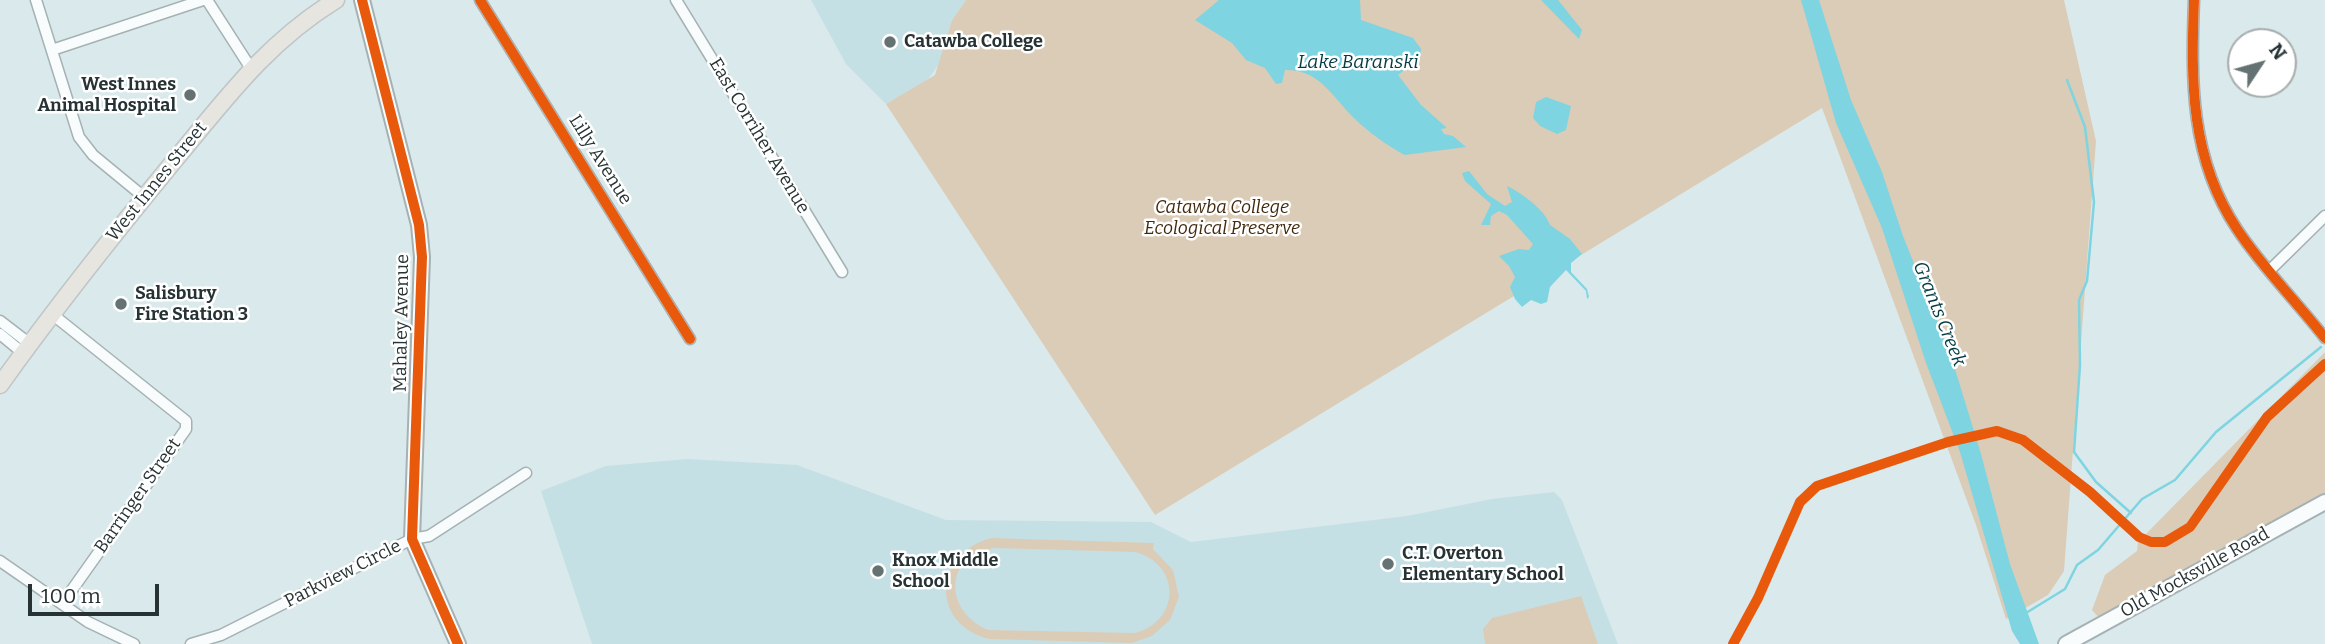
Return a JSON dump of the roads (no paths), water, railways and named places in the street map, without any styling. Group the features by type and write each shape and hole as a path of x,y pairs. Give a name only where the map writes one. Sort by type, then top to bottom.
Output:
{"main road":[{"name":"West Innes Street","path":"0,384 144,197 250,67 296,28 336,0"}],"street":[{"path":"36,0 79,137 93,155 144,197"},
{"path":"52,50 205,0 250,67"},
{"name":"Mahaley Avenue","path":"362,0 419,225 422,257 412,539 458,644"},
{"name":"Lilly Avenue","path":"480,0 690,338"},
{"name":"East Corriher Avenue","path":"676,0 842,272"},
{"path":"2194,0 2192,95 2203,154 2228,215 2325,338"},
{"path":"2270,270 2325,216"},
{"name":"Barringer Street","path":"52,314 186,421 186,429 62,604"},
{"path":"0,321 26,348"},
{"path":"0,334 26,348"},
{"name":"Parkview Circle","path":"191,644 223,640 412,539 429,536 526,473"},
{"name":"Old Mocksville Road","path":"2066,644 2325,502"},
{"path":"0,561 115,637 134,644"}],"water":[{"name":"Lake Baranski","path":"1219,0 1360,0 1361,20 1413,38 1421,49 1420,58 1398,75 1421,105 1447,128 1441,129 1444,134 1453,136 1466,147 1405,155 1361,125 1322,83 1305,73 1285,70 1282,83 1276,84 1265,68 1246,60 1232,43 1195,20"},
{"path":"1541,0 1558,0 1582,30 1579,39"},
{"path":"1801,0 1819,0 1851,100 1882,172 1903,236 1951,356 1981,454 2010,564 2039,644 2020,644 2012,631 1960,452 1926,363 1882,228 1836,123"},
{"path":"1546,97 1571,106 1566,130 1557,134 1540,126 1533,118 1536,102"},
{"path":"1469,171 1487,194 1505,206 1512,202 1507,186 1519,193 1538,208 1550,225 1570,239 1582,254 1571,263 1571,272 1587,289 1587,299 1586,291 1566,270 1550,287 1547,302 1541,304 1531,300 1522,307 1510,287 1515,277 1499,256 1519,249 1529,250 1533,244 1507,215 1499,211 1491,216 1490,225 1481,225 1491,204 1465,181 1462,173"}],"waterway":[{"path":"2067,80 2085,127 2094,202 2087,281 2079,300 2080,365 2074,452 2096,482 2131,513"},
{"path":"2026,613 2065,589 2077,565 2098,550 2142,499 2175,480 2216,432 2321,347"}],"place":[{"name":"Catawba College","path":"890,42"},
{"name":"West Innes Animal Hospital","path":"190,95"},
{"name":"Salisbury Fire Station 3","path":"121,304"},
{"name":"C.T. Overton Elementary School","path":"1388,564"},
{"name":"Knox Middle School","path":"878,571"}],"park label":[{"name":"Catawba College Ecological Preserve","path":"1222,218"}],"water label":[{"name":"Grants Creek","path":"1939,314"}]}
